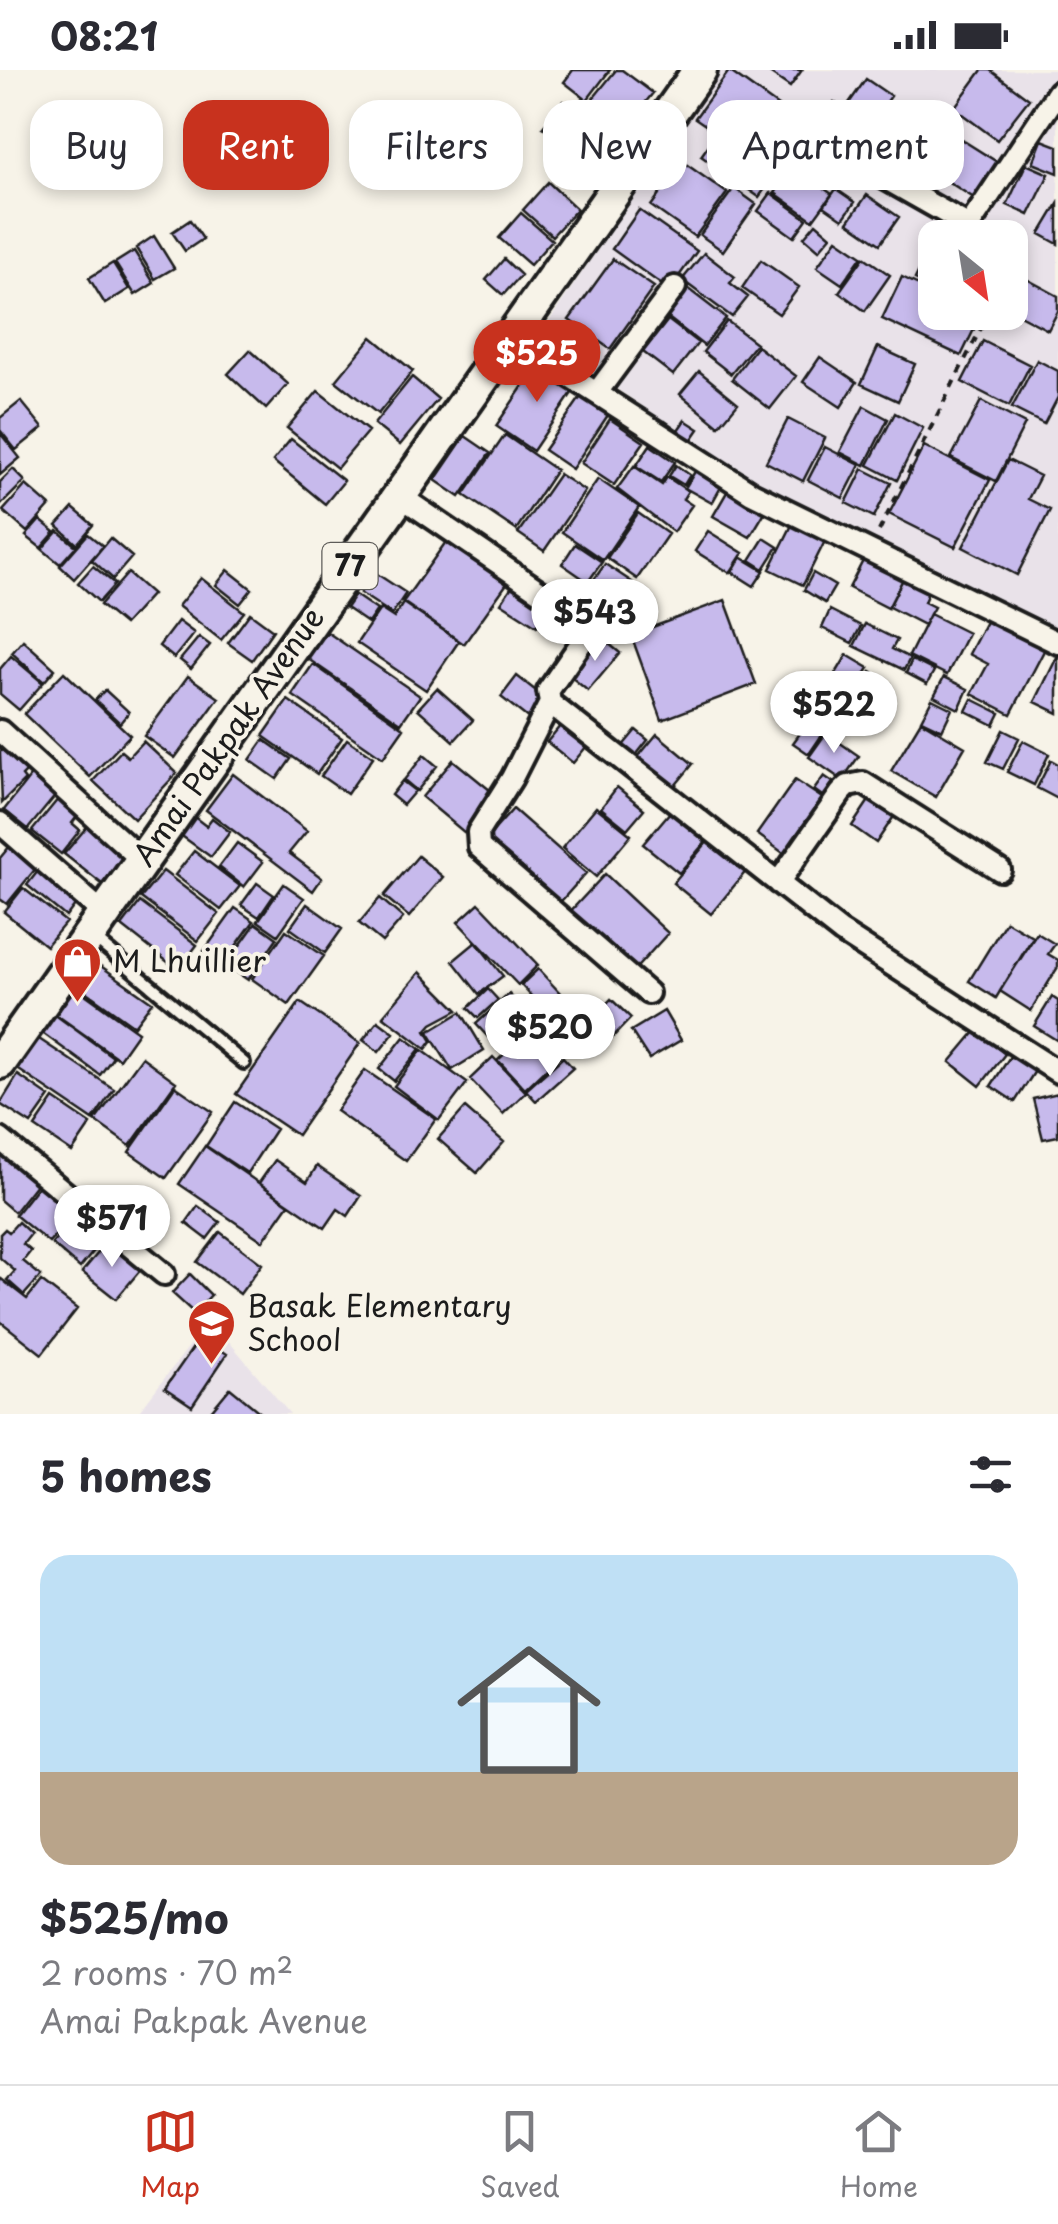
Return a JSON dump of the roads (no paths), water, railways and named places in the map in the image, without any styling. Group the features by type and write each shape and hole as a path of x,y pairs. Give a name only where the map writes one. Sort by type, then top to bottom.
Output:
{"highway":[{"name":"Amai Pakpak Avenue","path":"0,1062 700,70"}],"street":[{"path":"906,190 970,226 1058,92"},
{"path":"598,391 675,287"},
{"path":"512,339 735,482 868,552 1058,642"},
{"path":"400,496 586,622 586,636 548,691 550,703 512,778 478,832 479,847 648,993"},
{"path":"550,703 842,932 1058,1072"},
{"path":"0,731 142,860"},
{"path":"778,882 841,793 856,783 863,783 1000,870"},
{"path":"0,823 97,924"},
{"path":"0,1139 164,1274"}],"lane":[{"path":"97,924 244,1062"}],"place":[{"name":"M Lhuillier","path":"78,1004"},
{"name":"Basak Elementary School","path":"212,1366"}]}
